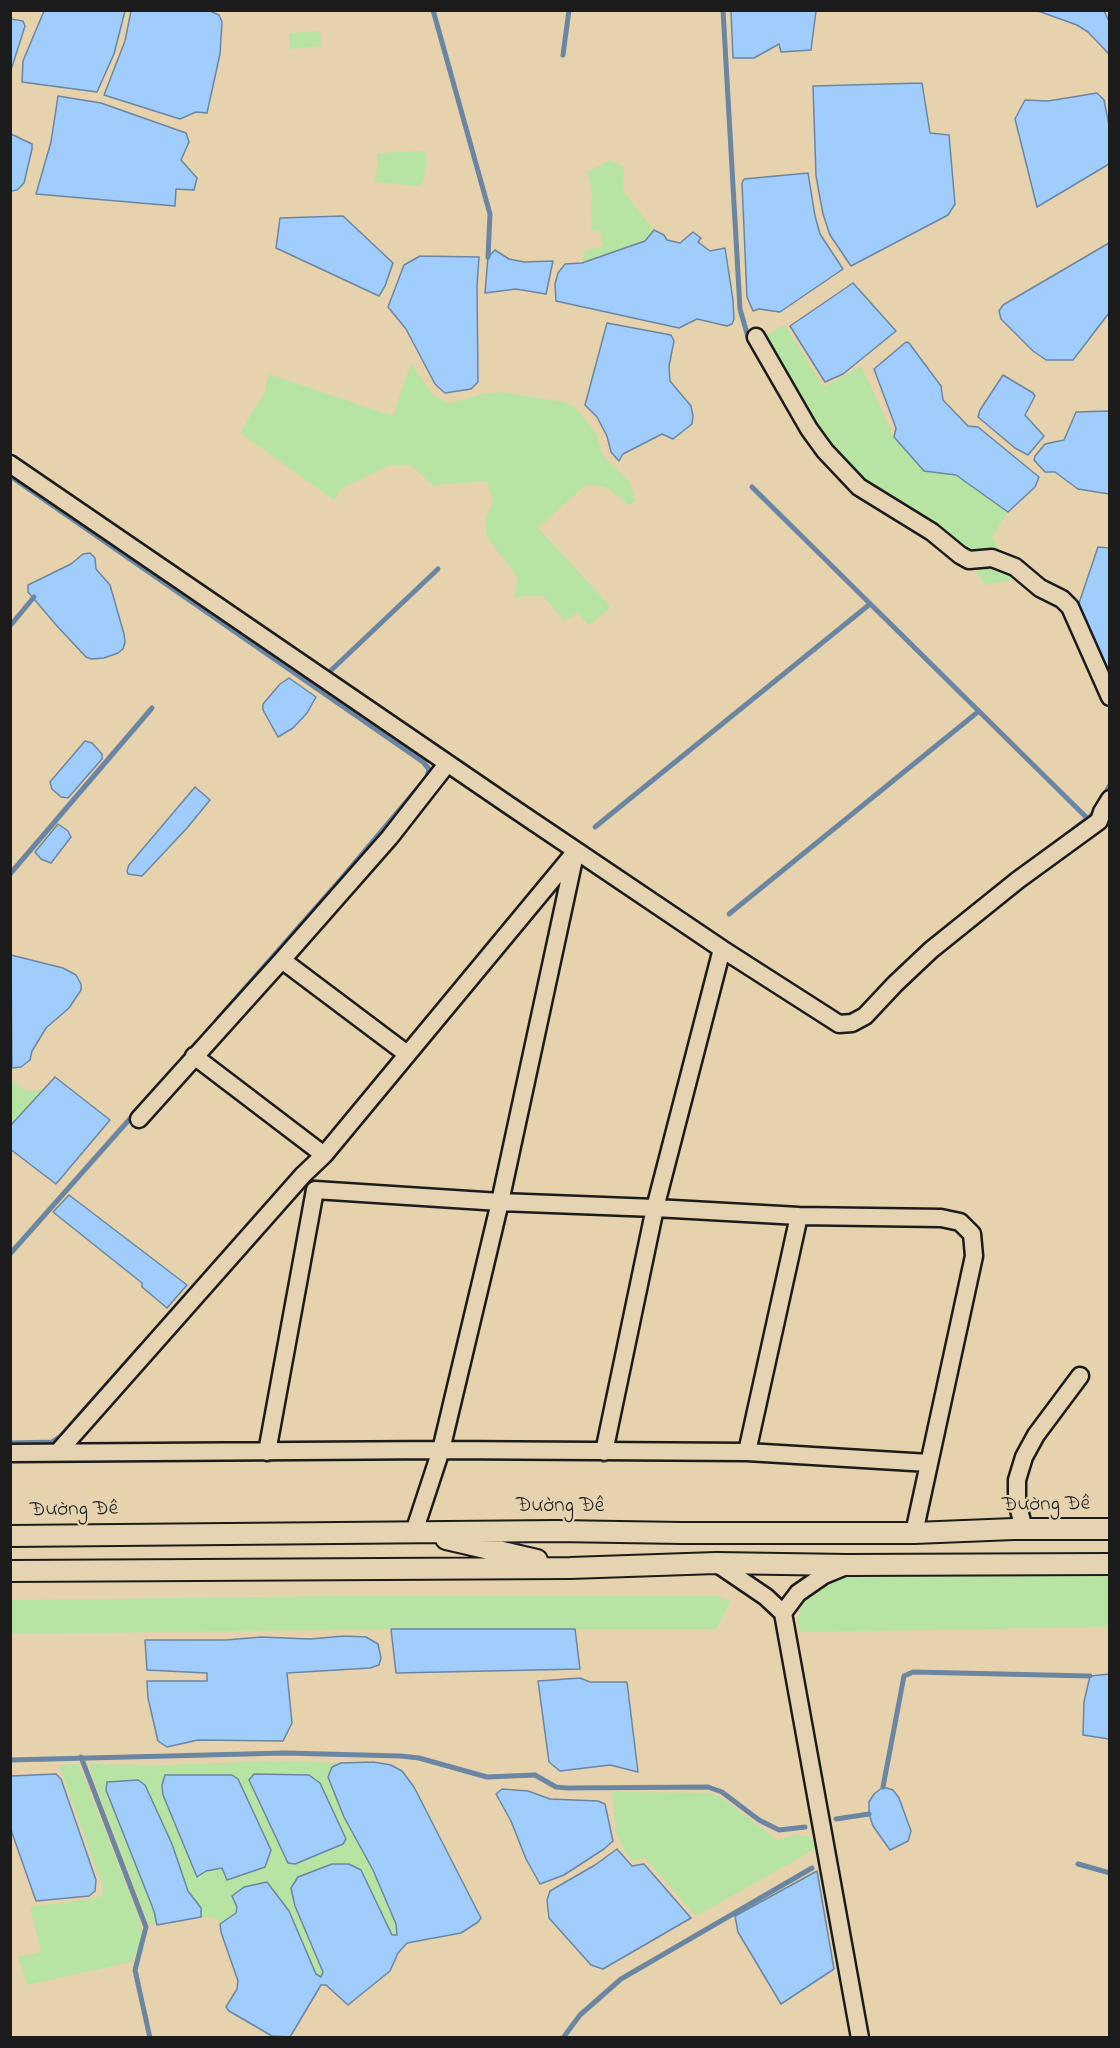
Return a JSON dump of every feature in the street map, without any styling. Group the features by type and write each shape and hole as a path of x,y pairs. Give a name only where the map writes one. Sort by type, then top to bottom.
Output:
{"street":[{"path":"756,337 814,436 832,460 860,487 932,532 960,555 969,560 992,558 1015,567 1040,588 1062,599 1070,607 1110,697"},
{"path":"10,464 260,633 447,764 722,949 839,1024 852,1023 865,1016 931,950 1018,880 1104,826 1102,812 1110,799"},
{"path":"139,1119 390,837 447,764"},
{"path":"58,1452 303,1175 324,1155 576,851"},
{"path":"570,1568 414,1532 441,1450 500,1202 576,851"},
{"path":"604,1452 655,1208 722,949"},
{"path":"282,960 406,1054"},
{"path":"194,1056 324,1155"},
{"path":"303,1175 315,1190 500,1202 799,1216 941,1218 960,1222 972,1234 974,1256 914,1533"},
{"path":"267,1452 315,1190"},
{"path":"747,1452 799,1216"},
{"path":"1024,1529 1017,1502 1017,1480 1024,1457 1042,1425 1080,1376"},
{"path":"10,1453 441,1450 747,1452 929,1464"},
{"name":"Đường Đê","path":"10,1536 414,1532 914,1533 1110,1529"},
{"path":"716,1563 766,1597 783,1613 860,2037"},
{"path":"10,1571 570,1568 716,1563 1110,1564"},
{"path":"783,1613 798,1593 824,1575 848,1565"}],"green space":[{"path":"320,31 321,46 290,49 289,33"},
{"path":"425,151 427,159 423,182 417,186 375,182 377,153"},
{"path":"610,160 624,167 623,191 654,230 645,241 582,264 584,251 603,246 600,231 591,231 592,189 587,172"},
{"path":"785,325 824,387 861,366 894,437 924,471 956,475 1008,512 992,537 1018,579 985,585 971,564 828,465 803,440 749,343"},
{"path":"411,363 433,395 451,403 482,394 501,392 564,402 575,407 596,433 604,457 629,481 635,501 629,505 608,488 590,484 584,486 538,528 611,607 589,625 577,613 565,621 543,596 514,597 518,578 487,537 485,520 493,501 487,481 433,485 410,465 390,465 341,489 334,500 240,433 264,393 269,374 393,416"},
{"path":"11,1080 24,1090 43,1089 11,1125"},
{"path":"1109,1571 1109,1627 801,1632 797,1622 801,1607 808,1595 833,1579 863,1573"},
{"path":"344,1596 717,1596 731,1601 716,1629 391,1629 11,1634 10,1600"},
{"path":"274,1761 341,1763 332,1767 328,1777 344,1817 373,1870 396,1924 397,1935 392,1935 386,1923 291,1888 295,1906 323,1972 321,1977 316,1974 289,1911 267,1882 232,1896 237,1907 236,1913 220,1924 216,1918 201,1917 201,1908 188,1891 172,1844 145,1785 107,1782 106,1790 154,1911 157,1925 148,1923 90,1770 91,1764 166,1765","holes":["165,1775 232,1775 227,1880 222,1868 206,1871 196,1876"]},
{"path":"79,1764 140,1921 142,1931 139,1947 131,1962 27,1985 18,1957 41,1952 30,1907 96,1898 102,1895 103,1887 59,1765"},
{"path":"612,1792 711,1793 722,1798 777,1840 794,1835 810,1836 817,1848 696,1916 645,1858 632,1861 623,1848 616,1832"}],"water":[{"path":"44,11 125,11 114,54 97,92 22,82 23,61"},
{"path":"131,11 210,11 219,15 222,22 220,54 207,113 196,112 180,119 104,95 125,41"},
{"path":"731,11 816,11 811,50 781,52 779,44 754,58 733,58"},
{"path":"1038,11 1104,11 1109,21 1109,54 1088,32 1077,25"},
{"path":"11,19 23,21 25,26 11,70"},
{"path":"922,83 930,133 949,135 955,204 948,215 851,266 830,235 823,214 816,176 813,86"},
{"path":"1097,93 1104,100 1109,125 1109,164 1037,207 1015,119 1025,100 1048,101"},
{"path":"58,96 101,103 186,133 189,142 181,160 197,178 194,190 176,189 175,206 36,194 51,142"},
{"path":"11,134 32,144 32,149 24,183 17,190 11,191"},
{"path":"808,173 820,234 843,269 780,312 759,309 753,311 747,297 742,183 744,179"},
{"path":"343,216 393,263 379,296 276,248 280,218"},
{"path":"654,230 664,235 667,240 680,243 693,232 701,238 698,242 710,251 725,248 733,300 732,324 727,326 697,319 679,328 556,301 555,284 558,273 565,264 582,263 645,241"},
{"path":"1109,243 1109,313 1073,360 1046,360 1033,351 1001,319 999,311 1003,305"},
{"path":"495,250 509,259 524,262 553,261 546,294 516,289 485,293 488,257"},
{"path":"420,256 479,257 478,382 471,389 445,393 435,384 406,329 388,307 404,265"},
{"path":"853,283 896,331 843,374 825,382 790,326"},
{"path":"607,323 671,335 674,341 669,366 670,381 691,406 693,416 692,424 673,439 662,434 623,454 619,461 611,452 607,436 597,417 585,405"},
{"path":"906,342 941,386 943,400 968,426 978,427 1039,477 1035,487 1008,512 956,475 924,471 894,437 896,428 874,369"},
{"path":"1003,375 1035,396 1025,415 1044,436 1028,455 1015,448 978,417 980,410"},
{"path":"1109,411 1109,494 1078,489 1055,472 1045,472 1034,460 1045,444 1064,440 1076,412"},
{"path":"1098,547 1109,548 1109,673 1078,606"},
{"path":"90,553 95,558 96,569 110,585 125,642 123,649 118,653 104,658 91,659 86,657 28,592 28,585 71,564 83,554"},
{"path":"289,678 316,697 307,713 293,728 278,737 263,710 263,704 280,684"},
{"path":"85,741 92,743 102,754 102,759 68,798 61,797 52,789 50,782"},
{"path":"195,787 210,800 142,876 128,874 129,865"},
{"path":"58,824 68,831 71,837 51,863 41,859 35,852"},
{"path":"11,955 63,968 76,975 81,984 81,990 69,1008 46,1028 32,1051 30,1060 21,1067 12,1068"},
{"path":"55,1077 110,1120 56,1184 10,1149 11,1125"},
{"path":"69,1195 187,1285 167,1308 142,1287 142,1283 53,1212"},
{"path":"391,1629 575,1629 580,1669 396,1673"},
{"path":"261,1637 310,1639 366,1637 378,1644 381,1658 379,1665 370,1668 287,1673 292,1723 283,1741 198,1740 167,1747 158,1741 148,1698 147,1681 207,1681 207,1673 147,1670 145,1640 226,1640"},
{"path":"1109,1674 1109,1739 1083,1735 1084,1702 1090,1676"},
{"path":"580,1678 590,1682 627,1682 638,1772 610,1765 560,1771 549,1762 538,1681"},
{"path":"373,1762 391,1765 402,1771 414,1787 481,1918 461,1933 407,1943 398,1953 390,1971 348,2005 326,1985 321,1985 290,2037 272,2036 226,2007 237,1989 238,1981 220,1924 236,1913 237,1907 232,1896 244,1887 267,1882 289,1911 316,1974 321,1977 323,1972 295,1906 291,1888 298,1877 332,1864 349,1864 361,1870 392,1935 397,1935 396,1924 373,1870 344,1817 328,1777 332,1767 341,1763"},
{"path":"56,1774 61,1779 96,1880 95,1891 89,1896 36,1901 11,1830 11,1776"},
{"path":"254,1774 309,1775 320,1783 346,1839 343,1844 295,1864 288,1863 249,1780"},
{"path":"165,1775 232,1775 238,1779 271,1850 265,1867 227,1880 222,1868 206,1871 197,1877 163,1795 162,1785"},
{"path":"138,1780 145,1785 172,1844 188,1891 201,1908 201,1917 157,1925 154,1911 106,1790 107,1782"},
{"path":"883,1787 893,1790 899,1798 911,1831 908,1841 890,1850 873,1826 869,1814 869,1802 874,1794"},
{"path":"502,1789 528,1791 550,1799 598,1801 605,1804 613,1841 564,1875 540,1884 496,1794"},
{"path":"617,1849 632,1866 644,1864 691,1918 603,1969 591,1965 549,1918 547,1900 550,1891 595,1865"},
{"path":"817,1871 834,1969 781,2004 738,1932 735,1916"}],"waterway":[{"path":"433,10 490,214 488,257"},
{"path":"563,55 569,10"},
{"path":"723,10 740,309 748,337"},
{"path":"10,476 423,762 429,769 427,777 341,879 218,1019"},
{"path":"752,487 1087,818"},
{"path":"324,677 438,569"},
{"path":"10,626 34,597"},
{"path":"595,827 870,604"},
{"path":"10,874 152,708"},
{"path":"729,914 979,711"},
{"path":"1103,797 1110,785"},
{"path":"1052,846 1092,815 1097,807"},
{"path":"10,1254 135,1113"},
{"path":"10,1443 52,1442 61,1436 141,1346"},
{"path":"883,1787 904,1676 913,1672 1090,1676"},
{"path":"10,1760 285,1753 401,1756 419,1758 487,1777 535,1775 556,1787 708,1787 722,1792 759,1820 779,1830 805,1827"},
{"path":"81,1757 146,1927 135,1970 150,2038"},
{"path":"836,1819 869,1814"},
{"path":"1078,1864 1110,1873"},
{"path":"563,2038 580,2015 621,1979 812,1868"}]}
